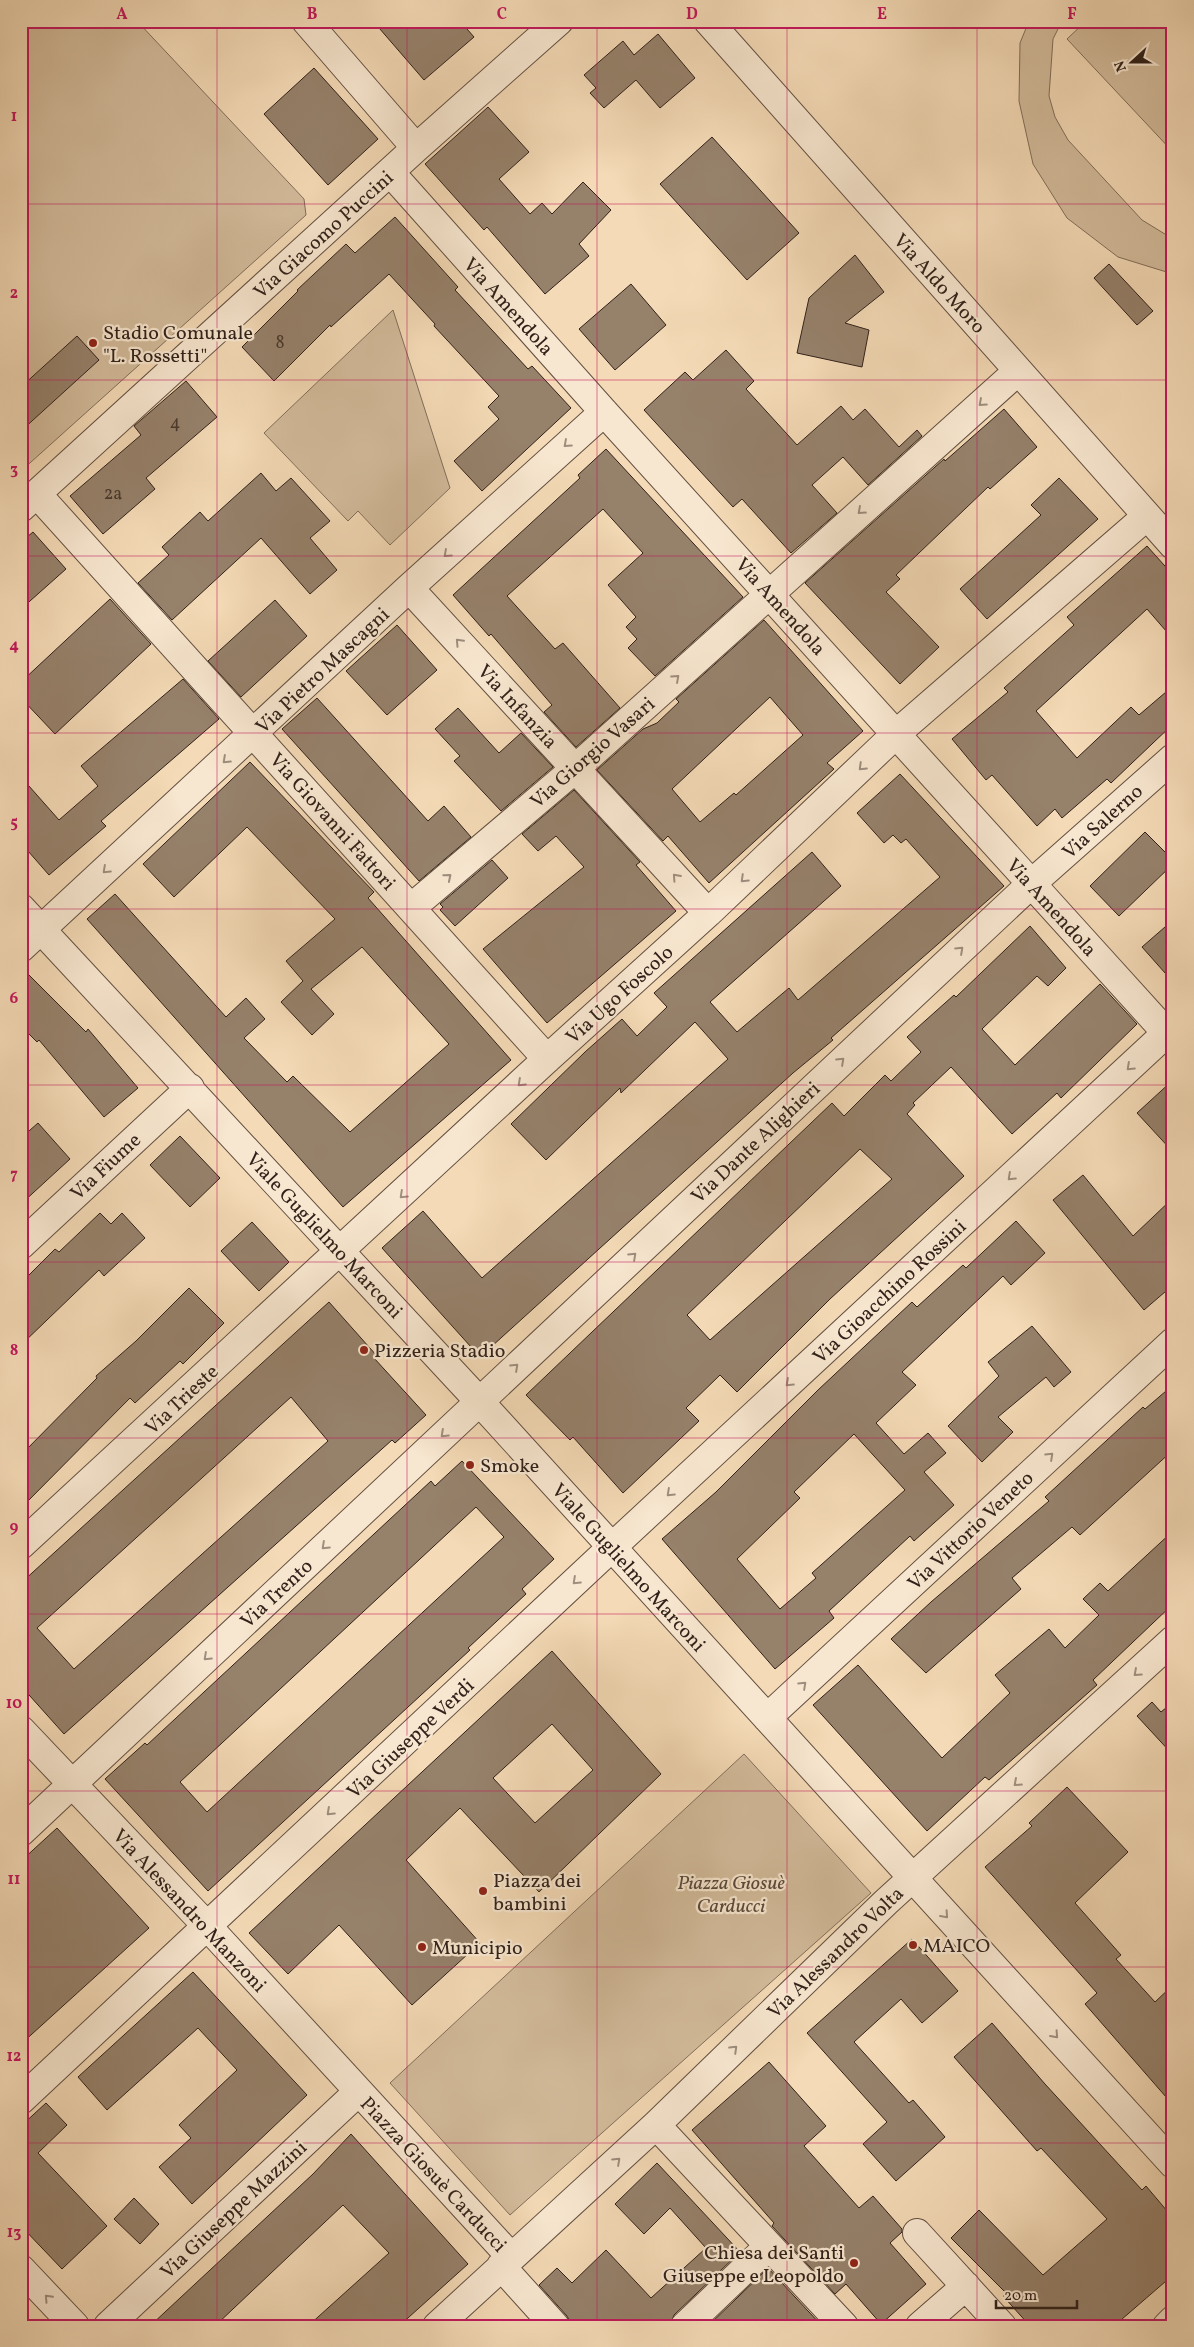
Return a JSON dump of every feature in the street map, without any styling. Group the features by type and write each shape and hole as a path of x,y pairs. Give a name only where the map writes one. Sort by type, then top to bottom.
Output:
{"street":[{"path":"306,21 416,148"},
{"name":"Via Giacomo Puccini","path":"29,501 416,148 559,21"},
{"name":"Via Aldo Moro","path":"708,21 1173,545"},
{"name":"Via Amendola","path":"390,172 604,412 897,733 1031,884 1171,1034"},
{"name":"Via Giorgio Vasari","path":"411,908 576,768 1018,371"},
{"name":"Via Pietro Mascagni","path":"21,948 409,588 604,412"},
{"name":"Via Giovanni Fattori","path":"29,501 254,733 547,1059"},
{"name":"Via Ugo Foscolo","path":"340,1253 547,1059 708,913 897,733 1147,516"},
{"name":"Via Infanzia","path":"409,588 708,913"},
{"name":"Via Salerno","path":"1031,884 1173,758"},
{"name":"Via Dante Alighieri","path":"479,1401 1031,884"},
{"name":"Viale Guglielmo Marconi","path":"21,908 479,1401 1173,2164"},
{"name":"Via Gioacchino Rossini","path":"611,1548 1171,1034"},
{"name":"Via Fiume","path":"21,1245 190,1088"},
{"name":"Via Trieste","path":"21,1545 340,1253"},
{"name":"Via Vittorio Veneto","path":"767,1718 1173,1342"},
{"name":"Via Trento","path":"21,1832 479,1401"},
{"name":"Via Giuseppe Verdi","path":"21,2100 611,1548"},
{"name":"Via Alessandro Volta","path":"437,2326 656,2125 912,1879 1173,1640"},
{"name":"Via Alessandro Manzoni","path":"21,1730 208,1927 358,2092"},
{"name":"Piazza Giosuè Carducci","path":"358,2092 506,2262 555,2326"},
{"name":"Via Giuseppe Mazzini","path":"108,2326 358,2092"},
{"path":"656,2125 844,2326"},
{"path":"917,2233 1002,2326"},
{"path":"685,2326 769,2246"},
{"path":"21,2269 75,2326"},
{"path":"920,2326 966,2286"},
{"path":"1166,2326 1173,2320"}],"green space":[{"name":"Stadio Comunale \"L. Rossetti\"","path":"21,21 137,21 304,199 306,215 21,471"},
{"path":"1029,21 1062,21 1053,39 1049,96 1055,117 1068,140 1142,220 1173,239 1173,274 1118,257 1067,218 1033,164 1019,101 1020,43"},
{"path":"1086,21 1173,21 1173,152 1067,39"},
{"path":"393,310 450,488 390,545 358,511 348,521 264,433"},
{"name":"Piazza Giosuè Carducci","path":"744,1754 871,1893 510,2215 390,2083"}],"building":[{"path":"373,21 460,21 474,37 424,80"},
{"path":"658,34 695,78 660,108 636,80 604,108 590,93 596,88 584,75 623,41 634,55"},
{"path":"314,68 378,139 328,185 264,114"},
{"path":"488,107 529,152 499,179 530,214 542,203 552,214 583,182 611,210 579,244 589,256 545,294 487,227 484,230 425,164"},
{"path":"712,137 799,233 747,280 660,184"},
{"path":"395,217 458,287 455,290 528,369 532,366 571,408 482,491 454,461 499,419 488,407 499,396 389,274 331,327 330,325 274,381 242,347 297,290 346,244 355,253"},
{"path":"855,255 884,292 845,323 869,330 862,367 797,353 809,298"},
{"path":"1109,264 1153,311 1137,325 1094,278"},
{"path":"631,284 666,325 615,370 579,329"},
{"path":"77,336 99,360 21,431 21,387"},
{"path":"726,350 754,381 746,389 797,445 841,406 853,420 865,409 899,447 917,430 922,436 868,485 843,457 812,485 837,513 791,553 742,499 733,507 644,410 685,372 693,380"},
{"path":"186,381 217,417 146,478 155,489 103,534 70,496 141,435 134,426"},
{"path":"1004,409 1037,447 990,489 988,487 896,575 900,579 886,592 939,647 900,684 805,583 944,459 945,461"},
{"path":"606,449 743,597 655,676 628,648 637,639 626,627 636,617 608,585 643,553 603,509 507,596 555,649 563,643 620,708 576,747 544,712 552,705 491,634 489,636 453,595 580,478 578,475"},
{"path":"261,473 276,491 291,478 330,521 310,538 337,570 310,594 261,538 172,620 138,583 169,555 162,547 200,512 208,521"},
{"path":"1059,478 1098,519 987,619 960,589 1041,515 1031,505"},
{"path":"33,532 66,569 21,609 21,542"},
{"path":"1147,546 1173,575 1173,639 1147,609 1036,711 1077,758 1131,707 1139,715 1173,686 1173,724 1111,783 1107,779 1062,818 1055,809 1037,826 992,775 986,780 952,739 1008,692 1004,688 1074,625 1067,617"},
{"path":"110,599 151,644 55,734 21,698 21,682"},
{"path":"275,600 307,636 241,697 208,661"},
{"path":"764,620 863,731 827,763 834,769 709,883 668,836 663,841 597,770 643,729 657,723 679,702 676,699","holes":["770,697 803,735 736,795 734,793 700,822 672,789"]},
{"path":"397,625 437,670 387,715 346,671"},
{"path":"183,679 219,719 101,821 106,826 49,875 21,843 21,777 59,820 98,786 81,766"},
{"path":"317,698 428,821 444,806 471,837 419,881 282,729"},
{"path":"458,708 499,753 521,733 553,767 501,811 454,761 460,756 435,729"},
{"path":"250,762 374,892 368,898 511,1060 343,1207 87,919 115,894 226,1017 246,998 265,1019 244,1038 287,1082 293,1076 350,1132 449,1044 362,947 311,989 334,1014 312,1035 281,1002 303,981 286,961 335,919 247,827 174,897 143,864"},
{"path":"900,774 1004,886 831,1038 833,1040 793,1073 480,1357 382,1248 423,1211 482,1278 728,1059 695,1022 621,1093 620,1088 546,1160 511,1124 622,1019 637,1036 667,1007 654,993 812,852 841,886 710,1002 737,1032 789,988 798,1000 940,877 906,839 901,843 893,835 884,843 857,813"},
{"path":"574,790 640,862 636,865 676,911 547,1023 483,949 584,867 556,836 538,851 522,834"},
{"path":"1145,832 1173,860 1173,864 1119,916 1090,886"},
{"path":"492,860 508,878 455,926 440,910 443,907 440,904"},
{"path":"1173,920 1173,982 1142,947"},
{"path":"1030,926 1066,968 1048,986 1037,976 982,1029 1015,1065 1100,984 1137,1024 1061,1098 1057,1093 1012,1134 951,1067 913,1103 915,1105 907,1114 964,1176 830,1299 737,1392 720,1375 686,1408 699,1421 623,1493 573,1437 570,1440 526,1395 832,1103 844,1116 885,1075 891,1081 921,1052 907,1037 954,995 956,997","holes":["860,1149 892,1179 710,1340 687,1315"]},
{"path":"21,967 86,1032 88,1029 138,1088 104,1117 39,1040 37,1042 21,1026"},
{"path":"1173,1080 1173,1152 1137,1113"},
{"path":"38,1123 70,1159 21,1204 21,1138"},
{"path":"180,1136 220,1178 190,1207 150,1165"},
{"path":"1083,1175 1133,1236 1173,1198 1173,1285 1144,1310 1053,1200"},
{"path":"100,1213 111,1224 122,1213 145,1238 104,1276 99,1270 21,1345 21,1283 55,1249 59,1252"},
{"path":"1016,1221 1045,1253 1011,1285 1003,1276 902,1372 916,1385 876,1423 904,1454 928,1433 946,1453 924,1472 954,1505 914,1541 910,1536 829,1611 834,1618 775,1669 662,1539 716,1492 818,1390 912,1302 917,1307 963,1265 966,1268","holes":["854,1434 905,1490 812,1573 816,1578 780,1609 737,1559 800,1498 794,1492"]},
{"path":"252,1222 289,1262 259,1291 221,1251"},
{"path":"189,1288 224,1323 183,1364 180,1361 135,1403 130,1398 21,1508 21,1455 97,1378 96,1376 136,1341"},
{"path":"329,1302 377,1356 374,1358 426,1415 395,1443 392,1440 64,1734 21,1686 21,1583","holes":["291,1397 328,1441 74,1669 37,1628"]},
{"path":"1032,1326 1071,1372 1054,1387 1046,1377 998,1417 1013,1432 982,1462 948,1426 999,1376 988,1362"},
{"path":"1173,1385 1173,1450 1080,1535 1072,1527 1012,1578 1021,1589 926,1673 891,1639 931,1602 1049,1501 1045,1497 1143,1407 1145,1409"},
{"path":"462,1461 554,1559 522,1589 526,1594 468,1648 470,1650 208,1891 105,1779 145,1743 147,1745 431,1481 435,1486","holes":["476,1507 504,1537 207,1812 180,1782"]},
{"path":"1173,1531 1173,1604 1093,1680 1097,1685 989,1780 985,1777 927,1831 813,1705 858,1665 942,1758 1010,1693 995,1675 1049,1629 1065,1648 1099,1615 1083,1599 1100,1583 1108,1591"},
{"path":"552,1651 661,1774 539,1892 460,1808 406,1860 480,1943 412,2005 339,1925 288,1974 249,1933","holes":["552,1724 593,1770 535,1823 493,1778"]},
{"path":"1152,1702 1161,1712 1173,1702 1173,1755 1137,1716"},
{"path":"1067,1787 1128,1852 1075,1903 1121,1955 1116,1959 1155,2002 1173,1985 1173,2105 1085,2004 1097,1993 985,1867 1032,1826 1029,1823"},
{"path":"57,1828 149,1928 21,2044 21,1861"},
{"path":"912,1939 958,1991 922,2023 901,1999 854,2042 909,2103 913,2100 945,2137 896,2181 863,2144 887,2122 807,2033"},
{"path":"193,1972 307,2095 192,2204 159,2167 191,2138 179,2125 237,2070 198,2028 107,2110 78,2077"},
{"path":"992,2023 1142,2190 1146,2186 1173,2218 1173,2275 1114,2326 1030,2326 1003,2296 1006,2293 951,2238 979,2210 1043,2275 1107,2219 1041,2148 1037,2151 954,2057"},
{"path":"769,2062 826,2126 804,2146 859,2208 873,2196 902,2229 902,2232 890,2243 926,2284 881,2324 846,2284 835,2294 772,2226 774,2223 692,2130"},
{"path":"46,2103 67,2125 38,2153 107,2226 62,2269 21,2226 21,2126"},
{"path":"351,2134 468,2264 399,2326 308,2326 389,2253 343,2205 215,2326 150,2326 313,2174"},
{"path":"657,2163 740,2252 674,2315 670,2326 572,2326 567,2316 539,2285 557,2268 572,2283 606,2250 651,2298 706,2248 670,2208 644,2234 615,2204"},
{"path":"134,2198 159,2224 140,2244 114,2219"},
{"path":"768,2268 822,2326 708,2326"}],"place":[{"name":"Stadio Comunale \"L. Rossetti\"","path":"93,343"},
{"name":"Pizzeria Stadio","path":"364,1350"},
{"name":"Smoke","path":"470,1465"},
{"name":"Piazza dei bambini","path":"483,1891"},
{"name":"MAICO","path":"913,1945"},
{"name":"Municipio","path":"422,1947"},
{"name":"Chiesa dei Santi Giuseppe e Leopoldo","path":"854,2263"}]}
